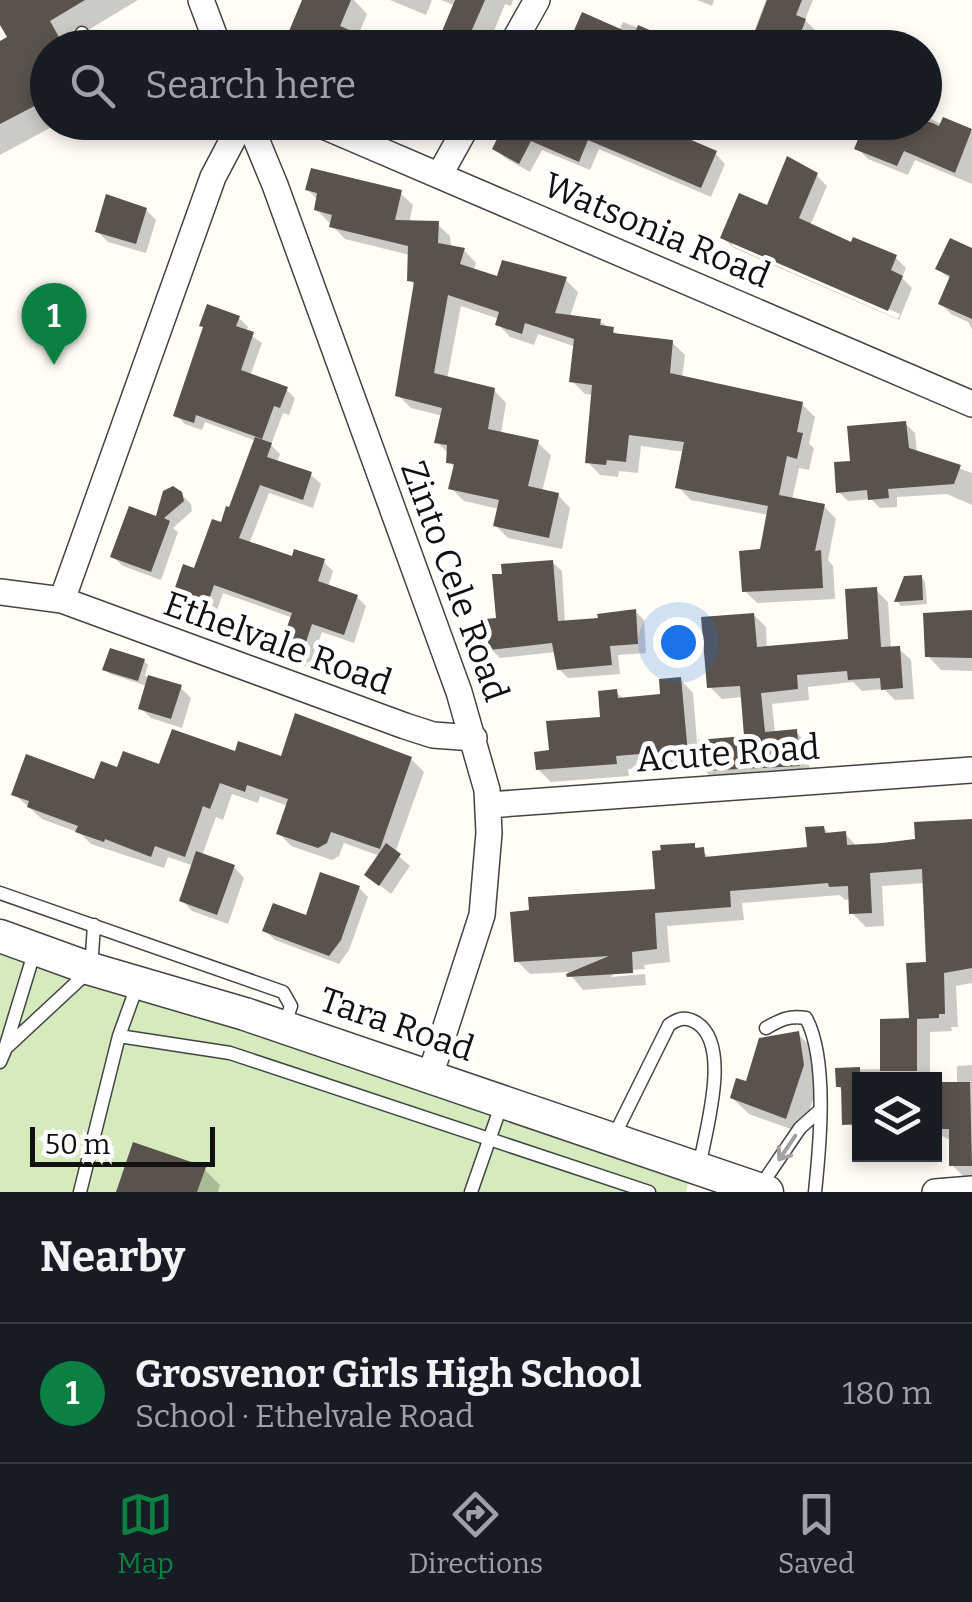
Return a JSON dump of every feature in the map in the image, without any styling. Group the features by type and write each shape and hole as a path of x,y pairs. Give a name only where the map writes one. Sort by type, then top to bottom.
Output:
{"street":[{"path":"201,0 212,30"},
{"path":"520,30 537,0"},
{"path":"62,600 212,177 235,140"},
{"name":"Zinto Cele Road","path":"254,140 275,185 474,738 488,806 482,915 430,1076"},
{"name":"Watsonia Road","path":"358,140 972,404"},
{"path":"440,174 459,140"},
{"name":"Ethelvale Road","path":"0,592 62,600 405,726 433,735 474,738"},
{"name":"Acute Road","path":"488,806 972,770"},
{"name":"Tara Road","path":"0,936 91,970 246,1014 763,1191"},
{"path":"935,1192 972,1189"}],"lane":[{"path":"0,893 284,992 291,1006 283,1028"},
{"path":"6,1048 91,970 94,926"},
{"path":"0,1062 36,948"},
{"path":"80,1192 119,1036 138,984"},
{"path":"766,1028 786,1017 806,1018 815,1035 822,1134 815,1192"},
{"path":"612,1140 668,1025 677,1019 690,1019 709,1035 716,1054 699,1169"},
{"path":"119,1036 230,1053 649,1192"},
{"path":"471,1192 502,1103"},
{"path":"763,1191 800,1128 820,1111"}],"green space":[{"path":"0,928 691,1170 686,1192 0,1192"}],"building":[{"path":"0,0 85,0 50,21 55,30 30,30 30,108 0,124 0,41 7,37 0,25"},
{"path":"302,0 351,0 340,26 349,30 290,30"},
{"path":"455,0 485,0 472,30 442,30"},
{"path":"767,0 802,0 796,15 806,19 802,30 756,30"},
{"path":"582,12 623,30 574,30"},
{"path":"942,119 972,129 955,173 904,151 897,166 854,149 858,140 942,140"},
{"path":"496,140 588,140 579,162 531,141 519,164 492,149"},
{"path":"588,140 691,140 717,151 701,188"},
{"path":"787,156 818,173 799,218 851,242 853,237 897,255 891,270 903,276 888,311 720,238 739,193 767,205"},
{"path":"311,168 402,190 395,220 439,221 438,243 465,248 460,264 497,276 502,260 567,277 555,313 601,319 600,325 614,327 613,333 673,340 670,373 803,402 797,432 803,433 797,459 787,456 779,495 825,504 815,551 821,550 823,588 742,592 739,551 760,549 768,506 675,488 684,442 629,435 626,462 585,463 592,385 569,382 574,339 525,323 522,334 495,325 499,312 448,295 434,373 495,388 488,429 539,440 528,486 559,493 549,538 493,526 499,500 448,489 454,464 446,463 447,445 434,443 442,408 395,396 414,282 407,281 408,246 329,227 332,215 314,210 317,193 305,190"},
{"path":"106,194 147,208 136,244 95,232"},
{"path":"950,238 972,248 972,319 938,304 950,276 935,269"},
{"path":"207,304 240,316 236,326 254,332 241,370 288,387 280,408 274,406 262,439 196,415 194,423 173,416"},
{"path":"906,421 909,448 961,465 954,484 888,489 889,498 868,500 867,490 836,493 834,462 850,461 847,426"},
{"path":"255,437 272,443 267,457 312,472 303,500 260,485 239,538 292,556 294,549 325,559 318,581 358,595 344,635 312,624 300,660 278,652 292,613 214,585 204,614 191,609 187,621 166,614 183,564 194,568 212,519 221,522 226,506 229,507"},
{"path":"173,486 182,492 184,501 164,518 170,521 151,572 110,557 129,506 156,516 163,491"},
{"path":"553,560 558,621 598,618 597,614 636,609 638,644 610,646 612,665 557,670 552,643 489,650 485,619 496,618 492,574 502,574 501,564"},
{"path":"922,575 923,600 894,602 904,576"},
{"path":"877,587 881,647 900,646 903,688 881,690 880,678 848,680 847,671 797,675 798,689 761,693 765,732 797,729 800,766 700,771 698,740 744,736 740,686 707,688 701,617 754,613 757,647 848,639 845,589"},
{"path":"972,610 972,658 925,657 923,613"},
{"path":"110,648 145,659 138,681 102,670"},
{"path":"148,675 182,685 171,719 138,709"},
{"path":"681,677 688,754 616,756 617,764 536,770 534,752 549,750 546,721 600,717 598,691 617,689 618,698 660,694 659,679"},
{"path":"295,713 412,757 380,849 331,832 327,843 318,848 276,834 288,799 247,785 245,792 220,783 210,809 203,806 185,857 155,846 151,857 75,832 78,826 27,807 29,801 11,795 26,754 94,779 101,761 117,767 123,751 159,764 172,729 235,751 238,741 281,756"},
{"path":"972,819 972,968 944,973 945,1014 917,1019 917,1071 880,1071 880,1019 909,1018 906,963 926,962 922,869 870,873 872,913 849,914 848,886 829,887 828,883 730,891 731,907 655,913 657,949 632,952 633,973 567,977 566,974 609,956 514,962 510,912 529,910 528,897 655,889 652,851 661,850 660,845 695,843 695,848 704,847 705,857 807,847 805,827 824,826 825,833 846,831 847,845 882,843 915,839 914,822"},
{"path":"386,843 401,854 379,886 364,875"},
{"path":"196,851 235,865 217,915 179,901"},
{"path":"320,872 360,886 341,940 329,956 262,931 273,903 306,915"},
{"path":"799,1031 804,1065 786,1119 730,1098 736,1078 746,1081 759,1038"},
{"path":"860,1067 860,1072 852,1072 852,1124 842,1125 841,1087 836,1087 835,1068"},
{"path":"942,1082 970,1082 972,1166 949,1166 949,1129 942,1129"},
{"path":"133,1142 206,1167 197,1192 116,1192"}],"place":[{"name":"Grosvenor Girls High School","path":"54,365"}]}
